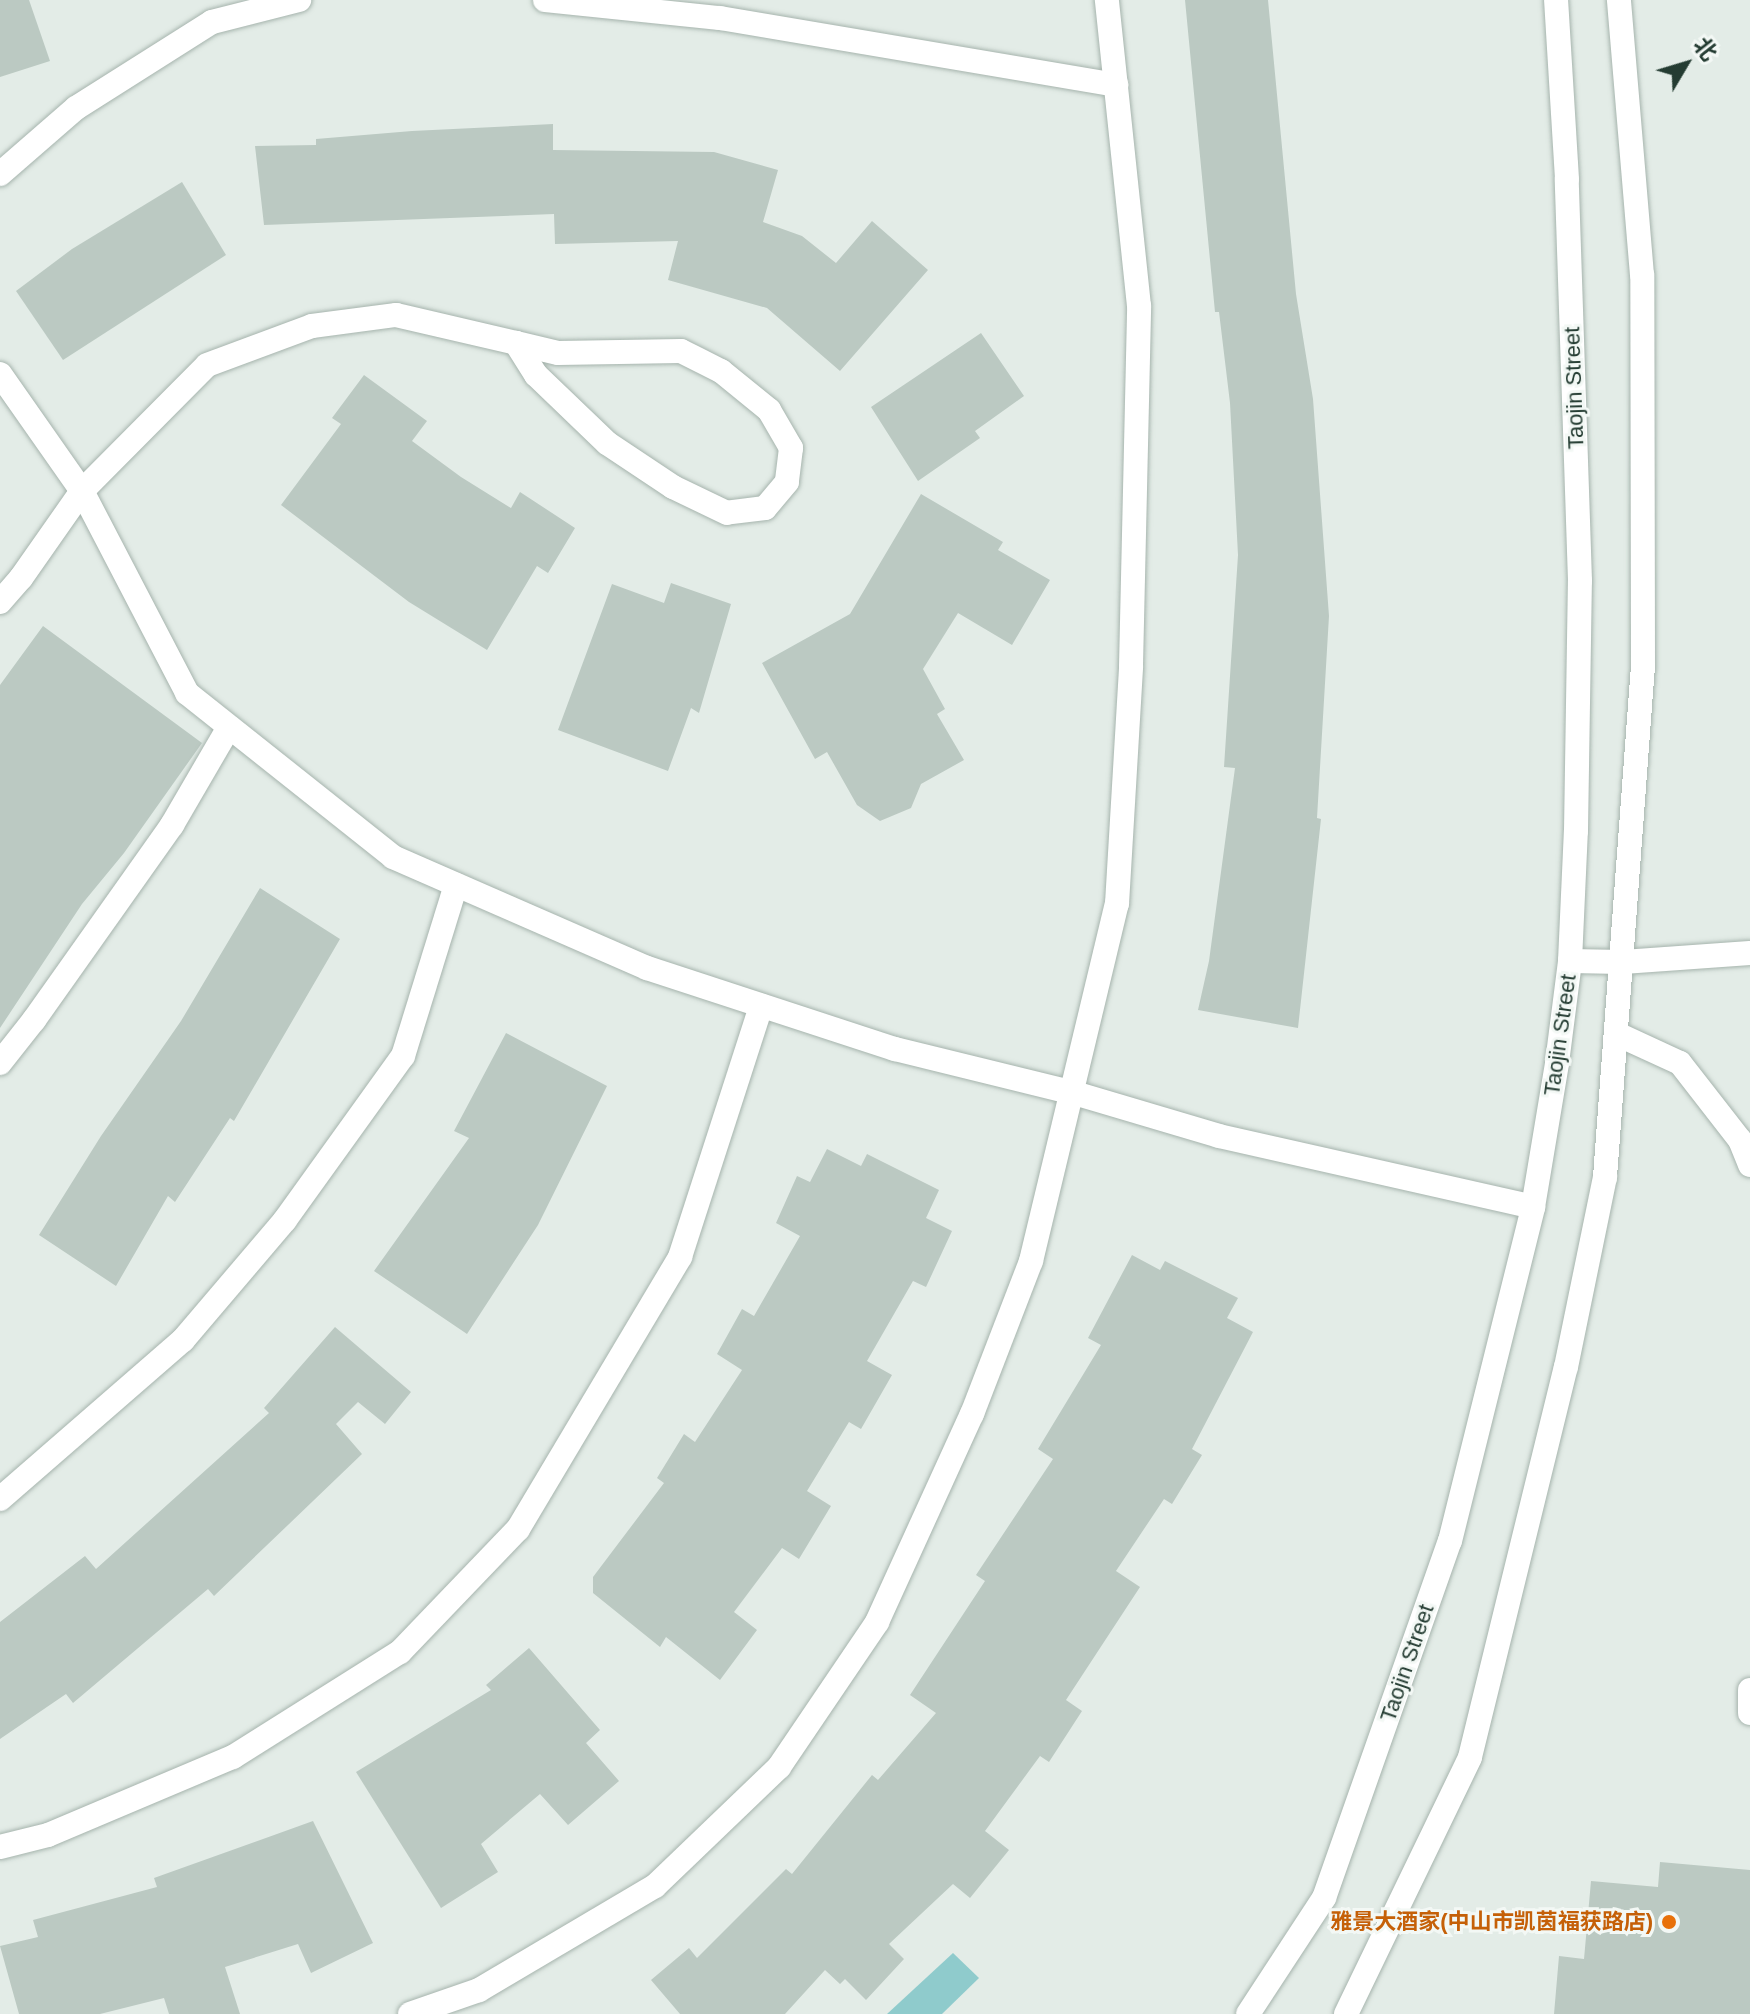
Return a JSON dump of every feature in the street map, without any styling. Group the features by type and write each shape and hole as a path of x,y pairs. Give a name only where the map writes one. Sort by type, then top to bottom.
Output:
{"street":[{"path":"0,174 76,108 212,22 299,0"},
{"path":"545,0 720,18 1116,85"},
{"path":"410,2014 479,1990 655,1886 779,1767 877,1622 972,1414 1031,1261 1074,1093 1117,904 1131,666 1139,306 1107,0"},
{"name":"Taojin Street","path":"1248,2014 1324,1898 1335,1868 1450,1541 1533,1207 1570,961 1576,831 1580,581 1567,179 1556,0"},
{"path":"1346,2014 1470,1757 1566,1367 1605,1177 1643,666 1642,275 1619,0"},
{"path":"0,602 82,491 207,365 312,326 396,315 516,343 558,353 681,351 721,371 769,410 791,448 787,482 765,508 727,513 673,487 607,443 536,375 516,343"},
{"path":"0,374 82,491 187,693 393,857 647,968 895,1049 1074,1093 1219,1136 1533,1207"},
{"path":"0,1063 172,825 229,727"},
{"path":"0,1499 183,1340 285,1220 403,1056 456,885"},
{"path":"1570,961 1623,962 1750,953"},
{"path":"0,1847 48,1835 233,1757 400,1652 518,1529 680,1257 761,1006"},
{"path":"1617,1034 1680,1063 1740,1140 1750,1165"},
{"path":"1750,1690 1750,1713"}],"water":[{"path":"953,1953 979,1978 942,2014 887,2014"}],"building":[{"path":"0,0 29,0 50,61 0,77"},
{"path":"1185,0 1268,0 1296,294 1313,399 1329,616 1317,818 1321,819 1298,1028 1198,1010 1209,961 1235,768 1224,767 1238,555 1230,403 1219,312 1215,312"},
{"path":"553,124 553,150 714,152 778,170 763,222 802,236 836,263 872,221 928,270 840,371 767,308 668,280 678,241 555,244 554,214 264,225 255,146 316,145 316,139"},
{"path":"182,182 226,255 63,360 16,291 72,249"},
{"path":"981,333 1024,396 975,431 980,438 918,481 871,407"},
{"path":"364,375 427,421 412,441 461,477 511,508 520,492 575,528 548,573 537,566 487,650 409,602 281,505 341,424 332,418"},
{"path":"921,494 1003,542 998,550 1050,580 1012,645 958,613 923,669 945,709 937,714 964,760 921,784 911,808 880,821 857,805 827,752 815,759 762,663 850,614"},
{"path":"671,583 731,604 699,713 691,708 668,771 558,730 612,584 664,603"},
{"path":"43,626 202,743 124,853 82,904 0,1028 0,685"},
{"path":"260,888 340,939 234,1121 230,1118 175,1202 168,1196 116,1286 39,1235 101,1136 181,1021"},
{"path":"506,1033 607,1086 538,1225 467,1334 374,1271 469,1138 454,1131"},
{"path":"827,1149 861,1166 867,1154 939,1190 926,1218 952,1231 926,1287 913,1281 867,1361 892,1375 861,1429 849,1422 807,1491 831,1506 799,1559 782,1548 734,1612 757,1630 720,1680 666,1637 660,1647 593,1593 593,1577 664,1483 657,1478 684,1434 695,1442 742,1370 717,1354 742,1309 754,1316 800,1236 776,1223 797,1176 810,1182"},
{"path":"1132,1255 1160,1270 1165,1261 1238,1298 1227,1318 1253,1332 1192,1449 1202,1455 1172,1504 1164,1499 1116,1571 1140,1587 1066,1700 1082,1711 1049,1762 1040,1756 985,1831 1009,1850 970,1898 953,1884 889,1944 904,1959 866,2000 845,1979 840,1984 825,1970 785,2014 680,2014 651,1980 689,1948 697,1958 786,1869 792,1874 872,1775 878,1780 936,1713 910,1695 985,1581 976,1575 1053,1459 1038,1449 1101,1345 1088,1338"},
{"path":"335,1327 411,1392 385,1424 358,1402 336,1424 362,1454 214,1596 208,1589 73,1703 66,1694 0,1739 0,1622 85,1556 96,1569 269,1413 264,1408"},
{"path":"529,1648 600,1730 586,1743 619,1781 568,1825 540,1794 481,1844 498,1872 441,1908 356,1772 491,1690 486,1685"},
{"path":"313,1821 373,1943 311,1973 298,1944 225,1967 240,2014 169,2014 164,1998 100,2014 19,2014 0,1946 38,1937 33,1920 157,1887 154,1878"},
{"name":"雅景大酒家(中山市凯茵福获路店)","path":"1660,1862 1750,1870 1750,2014 1554,2014 1559,1956 1584,1959 1591,1881 1658,1887"}],"place":[{"name":"雅景大酒家(中山市凯茵福获路店)","path":"1669,1922"}]}
